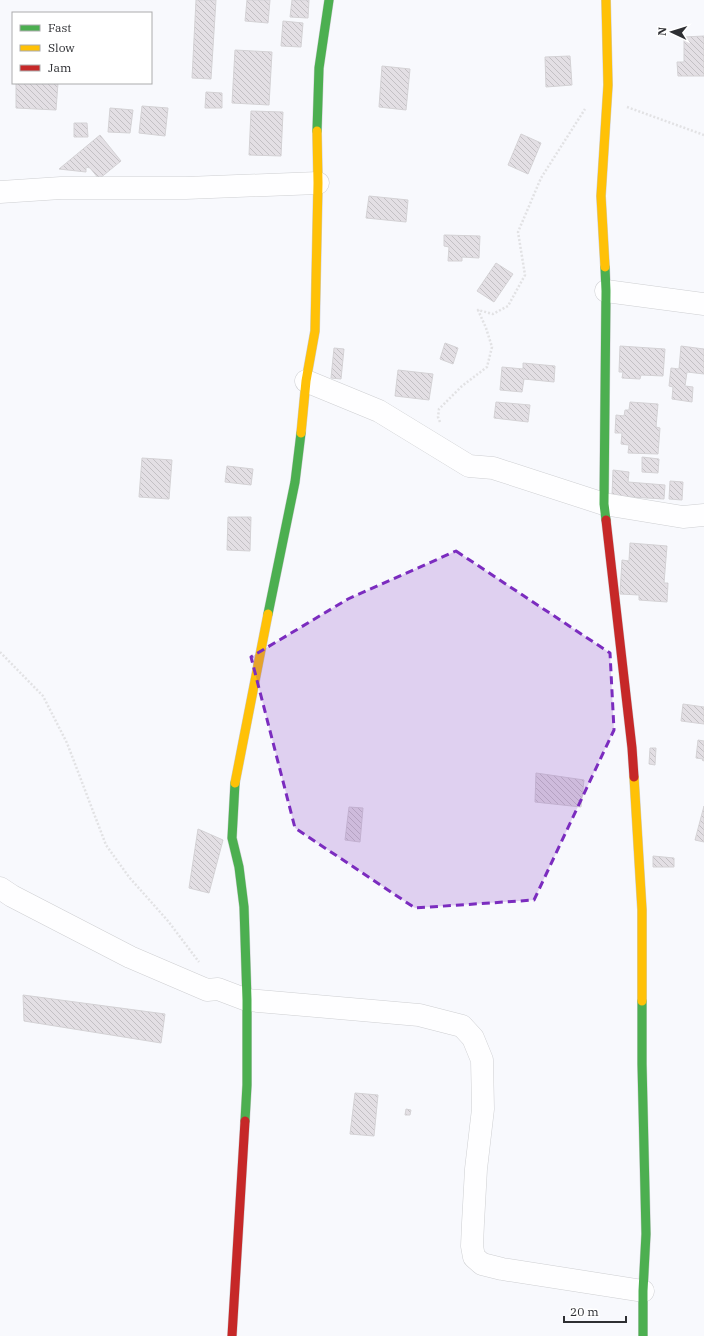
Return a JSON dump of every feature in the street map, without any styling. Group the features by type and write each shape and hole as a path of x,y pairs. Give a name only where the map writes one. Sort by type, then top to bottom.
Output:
{"street":[{"path":"232,1336 247,1084 248,1000 244,907 239,867 232,838 234,779 295,482 306,381 315,331 319,68 329,0"},
{"path":"606,0 607,103 601,196 606,291 604,504 632,748 642,910 642,1064 646,1234 643,1291 643,1336"},
{"path":"0,192 61,188 186,188 318,183"},
{"path":"606,291 704,304"},
{"path":"306,381 379,411 469,466 493,468 604,504 683,517 704,516"},
{"path":"0,888 12,896 130,957 207,990 218,989 248,1000 419,1015 462,1026 473,1038 482,1060 483,1109 476,1169 472,1246 474,1257 482,1264 502,1269 643,1291"}],"path":[{"path":"607,103 634,109 704,134"},
{"path":"440,424 438,416 439,409 462,386 487,367 492,346 478,310 492,314 508,306 525,275 518,232 541,178 586,108"},
{"path":"0,652 42,696 67,743 106,845 129,877 168,921 218,989"}],"highlighted area":[{"path":"456,551 610,653 614,730 534,900 415,908 295,828 251,657 348,599"}],"building":[{"path":"196,0 216,0 211,79 192,78"},
{"path":"247,0 270,0 268,23 245,21"},
{"path":"292,0 309,0 308,18 290,17"},
{"path":"283,21 303,23 301,47 281,46"},
{"path":"704,36 704,76 678,76 677,62 684,62 684,37"},
{"path":"235,50 272,52 269,105 232,103"},
{"path":"570,56 572,85 546,87 545,57"},
{"path":"382,66 410,69 406,110 379,107"},
{"path":"16,84 58,84 56,110 16,108"},
{"path":"206,92 222,93 222,108 205,108"},
{"path":"142,106 168,108 165,136 139,133"},
{"path":"110,108 133,110 130,133 108,132"},
{"path":"251,111 283,112 281,156 249,155"},
{"path":"74,123 87,123 88,137 74,137"},
{"path":"521,134 541,143 528,174 508,165"},
{"path":"100,135 121,161 99,179 90,168 86,167 86,172 59,169"},
{"path":"369,196 408,200 406,222 366,218"},
{"path":"444,235 480,236 479,258 462,257 462,261 448,261 449,247 444,246"},
{"path":"496,263 513,274 494,302 477,291"},
{"path":"445,343 458,348 453,364 440,359"},
{"path":"620,346 665,349 663,376 641,375 640,379 622,378 623,372 619,372"},
{"path":"681,346 704,349 704,374 687,372 685,386 693,387 692,402 672,399 673,387 669,386 671,368 679,369"},
{"path":"334,348 344,349 341,379 331,378"},
{"path":"523,363 555,366 554,382 524,379 522,392 500,390 502,367 523,369"},
{"path":"398,370 433,374 429,400 395,396"},
{"path":"496,402 530,405 528,422 494,418"},
{"path":"630,402 658,404 656,427 660,428 658,454 628,453 629,445 621,444 622,433 615,433 616,415 624,416 625,410 629,410"},
{"path":"642,457 659,459 658,473 642,472"},
{"path":"142,458 172,460 169,499 139,497"},
{"path":"227,466 253,469 251,485 225,482"},
{"path":"613,470 629,472 628,482 665,485 664,499 612,496"},
{"path":"670,481 683,482 682,500 669,499"},
{"path":"228,517 251,517 250,551 227,550"},
{"path":"630,543 667,546 664,583 668,583 667,602 639,600 639,595 620,594 622,560 629,561"},
{"path":"683,704 704,707 704,724 681,721"},
{"path":"698,740 704,741 704,761 702,760 703,759 696,758"},
{"path":"650,748 656,748 655,765 649,764"},
{"path":"536,773 584,780 581,807 535,802"},
{"path":"704,806 704,842 695,840"},
{"path":"349,807 363,808 360,842 345,840"},
{"path":"198,829 223,840 209,893 189,888"},
{"path":"653,856 674,858 674,867 653,867"},
{"path":"23,995 165,1014 161,1043 24,1021"},
{"path":"355,1093 378,1095 374,1136 350,1134"},
{"path":"406,1109 411,1110 410,1115 405,1115"}],"traffic: fast":[{"path":"317,131 319,68 329,0"},
{"path":"605,267 604,504 606,520"},
{"path":"268,614 295,482 301,433"},
{"path":"235,783 232,838 239,867 244,907 247,1000 247,1085 245,1121"},
{"path":"642,1001 646,1234 643,1291 643,1336"}],"traffic: slow":[{"path":"605,267 601,196 608,85 606,0"},
{"path":"301,433 306,381 315,331 318,183 317,131"},
{"path":"235,783 268,614"},
{"path":"634,777 642,910 642,1001"}],"traffic: jam":[{"path":"606,520 634,777"},
{"path":"232,1336 245,1121"}]}
